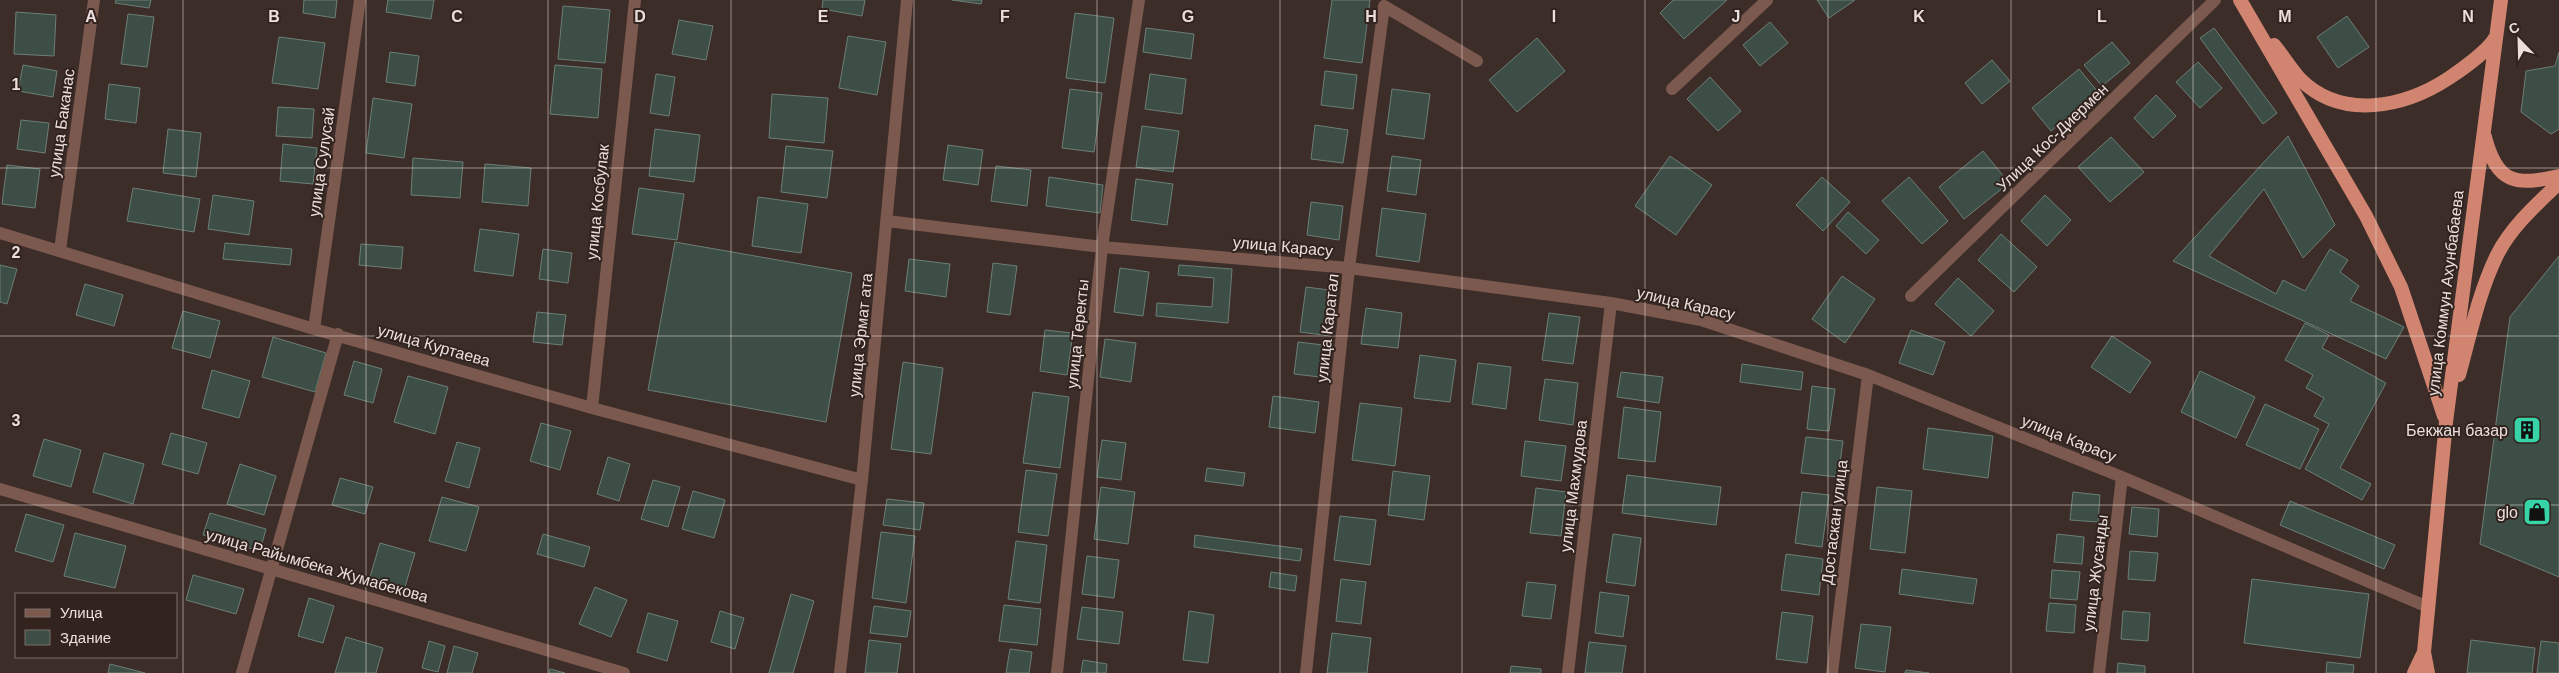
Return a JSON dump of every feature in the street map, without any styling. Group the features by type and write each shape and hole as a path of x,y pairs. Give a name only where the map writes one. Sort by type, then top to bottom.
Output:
{"highway":[{"path":"2240,0 2307,118 2366,216 2401,287 2446,422"},
{"path":"2494,0 2494,41"},
{"name":"улица Коммун Ахунбабаева","path":"2424,652 2446,422 2494,41 2501,0"},
{"path":"2249,14 2301,80 2331,100 2369,107 2406,100 2430,90 2457,72 2494,41 2510,0"},
{"path":"2483,130 2491,159 2502,172 2515,181 2537,181 2559,176"},
{"path":"2446,422 2479,306 2497,254 2520,222 2559,182"},
{"path":"2414,673 2424,652"},
{"path":"2424,652 2428,673"}],"street":[{"name":"улица Баканас","path":"60,250 94,0"},
{"name":"улица Сулусай","path":"314,329 360,0"},
{"name":"улица Косбулак","path":"592,408 635,0"},
{"name":"улица Эрмат ата","path":"840,673 862,480 907,0"},
{"name":"улица Теректы","path":"1057,673 1102,247 1139,0"},
{"path":"1672,89 1767,0"},
{"name":"Улица Кос-Диермен","path":"1911,296 2215,0"},
{"name":"улица Каратал","path":"1306,673 1349,268 1384,6 1477,61"},
{"name":"улица Карасу","path":"887,222 1102,247 1349,268 1611,303 1700,320 1868,375 2122,477 2428,607"},
{"name":"улица Куртаева","path":"0,233 314,329 338,334 592,408 862,480"},
{"name":"улица Махмудова","path":"1568,673 1611,303"},
{"path":"242,673 338,334"},
{"name":"Достаскан улица","path":"1832,673 1868,375"},
{"name":"улица Жусанды","path":"2099,673 2122,477"},
{"name":"улица Райымбека Жумабекова","path":"0,489 624,673"}],"building":[{"path":"116,0 151,0 149,8 115,3"},
{"path":"304,0 337,0 335,18 303,13"},
{"path":"388,0 434,0 431,19 386,12"},
{"path":"823,0 865,0 862,16 822,9"},
{"path":"952,0 982,0 981,4"},
{"path":"1332,0 1370,0 1362,63 1324,58"},
{"path":"1673,0 1727,0 1684,39 1660,13"},
{"path":"1817,0 1855,0 1829,18"},
{"path":"563,6 610,10 605,63 558,59"},
{"path":"16,12 56,15 54,56 14,54"},
{"path":"1075,13 1114,18 1105,83 1066,78"},
{"path":"128,14 154,17 147,67 121,64"},
{"path":"2347,16 2369,47 2338,68 2317,37"},
{"path":"679,20 713,26 706,60 672,54"},
{"path":"1770,22 1788,43 1760,66 1743,45"},
{"path":"1146,28 1194,34 1191,59 1143,52"},
{"path":"2214,28 2277,113 2263,124 2200,38"},
{"path":"848,36 886,42 877,95 839,88"},
{"path":"279,37 325,43 318,89 272,83"},
{"path":"1537,38 1565,71 1517,112 1489,80"},
{"path":"2112,42 2130,63 2102,86 2084,65"},
{"path":"390,52 419,56 415,86 386,82"},
{"path":"2559,52 2559,129 2551,134 2521,112 2526,71 2555,66"},
{"path":"1992,60 2010,81 1982,104 1965,83"},
{"path":"2198,62 2222,88 2200,108 2176,82"},
{"path":"23,65 57,71 53,97 18,91"},
{"path":"555,65 602,69 598,118 550,114"},
{"path":"2079,69 2098,92 2051,131 2032,108"},
{"path":"1325,71 1357,75 1353,109 1321,105"},
{"path":"656,74 675,77 669,116 650,113"},
{"path":"1150,74 1186,79 1182,114 1145,109"},
{"path":"1710,77 1741,111 1718,131 1687,99"},
{"path":"109,84 140,88 136,123 105,119"},
{"path":"1070,89 1102,93 1094,152 1062,148"},
{"path":"1392,89 1430,94 1424,139 1386,134"},
{"path":"772,94 828,98 824,143 769,138"},
{"path":"2156,95 2176,116 2153,138 2134,118"},
{"path":"373,98 412,104 404,158 366,153"},
{"path":"278,107 314,109 312,138 276,136"},
{"path":"21,120 49,123 45,153 17,149"},
{"path":"1315,125 1348,130 1343,163 1311,159"},
{"path":"1142,126 1179,131 1173,172 1136,167"},
{"path":"168,129 201,133 196,177 163,173"},
{"path":"655,129 700,135 694,182 649,176"},
{"path":"2288,136 2335,225 2303,258 2264,189 2209,256 2276,294 2283,280 2305,291 2330,249 2348,260 2340,272 2359,286 2350,301 2404,327 2386,359 2173,261"},
{"path":"2111,137 2144,172 2110,202 2078,167"},
{"path":"283,144 317,148 313,184 280,181"},
{"path":"948,145 983,150 978,185 943,180"},
{"path":"786,146 833,151 827,198 781,192"},
{"path":"1983,151 2009,183 1964,219 1939,187"},
{"path":"1392,156 1421,160 1416,195 1387,191"},
{"path":"1670,156 1712,185 1676,235 1635,206"},
{"path":"413,158 463,162 460,198 411,195"},
{"path":"485,164 531,168 528,206 482,202"},
{"path":"7,165 40,169 35,208 2,204"},
{"path":"996,166 1031,170 1027,206 991,201"},
{"path":"1049,177 1103,185 1100,213 1046,206"},
{"path":"1822,177 1850,202 1823,231 1796,205"},
{"path":"1909,177 1948,221 1922,244 1882,201"},
{"path":"1136,179 1173,184 1167,225 1131,220"},
{"path":"133,188 200,199 194,232 127,221"},
{"path":"639,188 684,194 677,240 632,234"},
{"path":"213,195 254,201 249,235 208,229"},
{"path":"2045,195 2071,220 2047,246 2021,221"},
{"path":"758,197 808,204 801,253 752,246"},
{"path":"1311,202 1343,206 1339,240 1307,235"},
{"path":"1382,208 1426,214 1419,262 1376,256"},
{"path":"1848,212 1879,240 1866,254 1836,226"},
{"path":"480,229 519,234 513,276 474,271"},
{"path":"2001,234 2037,267 2014,292 1978,260"},
{"path":"675,242 852,273 826,422 648,390"},
{"path":"225,243 292,249 290,265 223,259"},
{"path":"361,244 403,247 401,269 359,265"},
{"path":"543,249 572,253 568,283 539,279"},
{"name":"Бекжан базар","path":"2559,256 2559,577 2480,544 2510,317"},
{"path":"909,259 950,264 946,297 905,291"},
{"path":"993,263 1017,266 1010,315 987,312"},
{"path":"0,265 17,269 7,304 0,302"},
{"path":"1179,265 1232,269 1228,323 1156,316 1157,303 1212,307 1214,278 1178,275"},
{"path":"1120,268 1149,272 1143,316 1114,312"},
{"path":"1842,276 1875,299 1845,343 1812,319"},
{"path":"1958,278 1994,311 1971,336 1935,304"},
{"path":"85,284 123,295 114,326 76,315"},
{"path":"1306,287 1337,291 1331,336 1300,332"},
{"path":"1366,308 1402,313 1398,348 1361,344"},
{"path":"183,311 220,321 210,358 172,348"},
{"path":"537,312 566,315 562,345 533,342"},
{"path":"1549,313 1580,317 1573,364 1542,360"},
{"path":"2305,323 2329,335 2322,348 2386,383 2340,468 2371,484 2362,500 2305,469 2329,424 2314,416 2324,398 2306,388 2313,375 2285,360"},
{"path":"1045,330 1073,333 1067,375 1040,371"},
{"path":"1911,330 1945,342 1933,375 1899,363"},
{"path":"2112,336 2151,362 2130,393 2091,367"},
{"path":"273,337 326,353 315,392 262,377"},
{"path":"1105,339 1136,343 1131,382 1100,377"},
{"path":"1298,342 1332,346 1328,378 1294,374"},
{"path":"1420,355 1456,360 1450,402 1414,398"},
{"path":"354,361 382,369 373,403 344,395"},
{"path":"903,362 943,368 931,454 891,449"},
{"path":"1478,363 1511,367 1506,409 1472,404"},
{"path":"1742,364 1803,372 1801,390 1740,382"},
{"path":"212,370 250,381 239,418 202,408"},
{"path":"2200,371 2255,397 2236,438 2181,412"},
{"path":"1621,372 1663,377 1659,403 1617,397"},
{"path":"408,376 448,387 435,434 394,422"},
{"path":"1545,379 1578,383 1573,425 1539,420"},
{"path":"1812,386 1835,389 1829,431 1807,429"},
{"path":"1033,392 1069,397 1060,468 1023,463"},
{"path":"1273,396 1319,402 1315,433 1269,427"},
{"path":"1360,403 1402,408 1395,466 1352,460"},
{"path":"2265,404 2319,429 2300,469 2246,445"},
{"path":"1624,407 1661,412 1655,462 1618,458"},
{"path":"541,423 571,431 560,470 530,461"},
{"path":"1928,428 1993,436 1988,478 1923,469"},
{"path":"171,433 207,443 198,474 162,464"},
{"path":"1806,437 1843,441 1838,477 1801,473"},
{"path":"44,439 81,450 71,487 33,476"},
{"path":"1102,440 1126,443 1121,480 1097,477"},
{"path":"1525,441 1566,446 1561,481 1521,476"},
{"path":"457,442 480,448 469,488 445,481"},
{"path":"104,453 144,464 133,504 93,492"},
{"path":"608,457 630,464 619,501 597,494"},
{"path":"240,464 276,476 264,515 227,504"},
{"path":"1207,468 1245,473 1243,486 1205,481"},
{"path":"1026,470 1057,474 1048,536 1018,532"},
{"path":"1393,471 1430,476 1424,520 1388,515"},
{"path":"1627,475 1721,487 1716,525 1622,513"},
{"path":"340,478 373,487 365,514 332,505"},
{"path":"653,480 680,487 668,527 641,519"},
{"path":"1101,487 1135,492 1128,544 1094,539"},
{"path":"1877,487 1912,491 1905,553 1870,549"},
{"path":"1536,488 1566,492 1561,536 1530,533"},
{"path":"693,491 725,500 714,538 682,529"},
{"path":"1802,492 1829,495 1822,547 1795,543"},
{"path":"2073,492 2100,495 2098,522 2070,520"},
{"path":"442,497 479,507 466,551 429,541"},
{"path":"887,499 924,503 920,530 883,525"},
{"path":"2290,501 2395,545 2384,569 2280,525"},
{"path":"2132,507 2159,509 2157,537 2129,534"},
{"path":"210,513 266,529 260,551 203,535"},
{"path":"26,514 64,525 53,562 15,551"},
{"path":"1340,516 1376,520 1370,565 1334,560"},
{"path":"881,532 915,536 906,603 872,598"},
{"path":"75,533 126,546 115,588 64,576"},
{"path":"543,534 590,547 584,567 537,554"},
{"path":"1613,534 1641,538 1635,586 1606,582"},
{"path":"2057,534 2084,537 2082,564 2054,562"},
{"path":"1195,535 1302,549 1300,561 1194,547"},
{"path":"1016,541 1047,545 1040,603 1008,599"},
{"path":"380,543 415,553 405,587 370,577"},
{"path":"2130,551 2158,553 2155,581 2128,579"},
{"path":"1786,554 1823,559 1819,595 1781,590"},
{"path":"1087,556 1119,560 1114,598 1082,594"},
{"path":"1902,569 1977,579 1973,604 1899,594"},
{"path":"2052,570 2080,572 2077,600 2050,598"},
{"path":"1271,572 1297,576 1295,591 1269,587"},
{"path":"193,575 244,589 236,614 186,600"},
{"path":"1341,579 1366,582 1361,624 1336,621"},
{"path":"2252,579 2369,594 2360,658 2244,643"},
{"path":"1527,582 1556,585 1551,619 1522,616"},
{"path":"595,587 627,600 611,637 579,624"},
{"path":"1600,592 1629,596 1623,637 1595,633"},
{"path":"791,594 814,601 793,673 769,673"},
{"path":"309,598 334,606 323,643 298,636"},
{"path":"2049,603 2076,605 2074,633 2046,631"},
{"path":"1004,605 1041,609 1037,645 999,641"},
{"path":"874,606 911,611 907,637 870,633"},
{"path":"1082,607 1123,612 1119,644 1077,639"},
{"path":"720,611 744,618 735,649 711,642"},
{"path":"1189,611 1214,615 1208,663 1183,660"},
{"path":"2123,611 2150,613 2148,641 2121,639"},
{"path":"1782,612 1813,616 1807,663 1776,659"},
{"path":"648,613 678,621 667,661 637,652"},
{"path":"1861,624 1891,627 1885,672 1855,668"},
{"path":"1332,633 1371,638 1367,673 1327,673"},
{"path":"346,637 383,648 376,673 335,673"},
{"path":"869,640 901,644 897,673 865,673"},
{"path":"2471,640 2535,648 2532,673 2467,673"},
{"path":"429,641 445,646 438,672 422,668"},
{"path":"2541,641 2559,643 2559,673 2537,673"},
{"path":"1589,642 1626,646 1622,673 1585,673"},
{"path":"454,646 478,653 472,673 447,673"},
{"path":"1010,649 1032,652 1029,673 1006,673"},
{"path":"1083,660 1107,664 1106,673 1081,673"},
{"path":"2327,662 2354,665 2353,673 2326,673"},
{"path":"2118,663 2145,666 2145,673 2117,673"},
{"path":"110,664 145,673 108,673"},
{"path":"1511,666 1541,669 1541,673 1510,673"},
{"path":"550,669 565,673 549,673"},
{"path":"1906,670 1929,673 1905,673"}],"place":[{"name":"Бекжан базар","path":"2527,430"},
{"name":"glo","path":"2537,512"}]}
